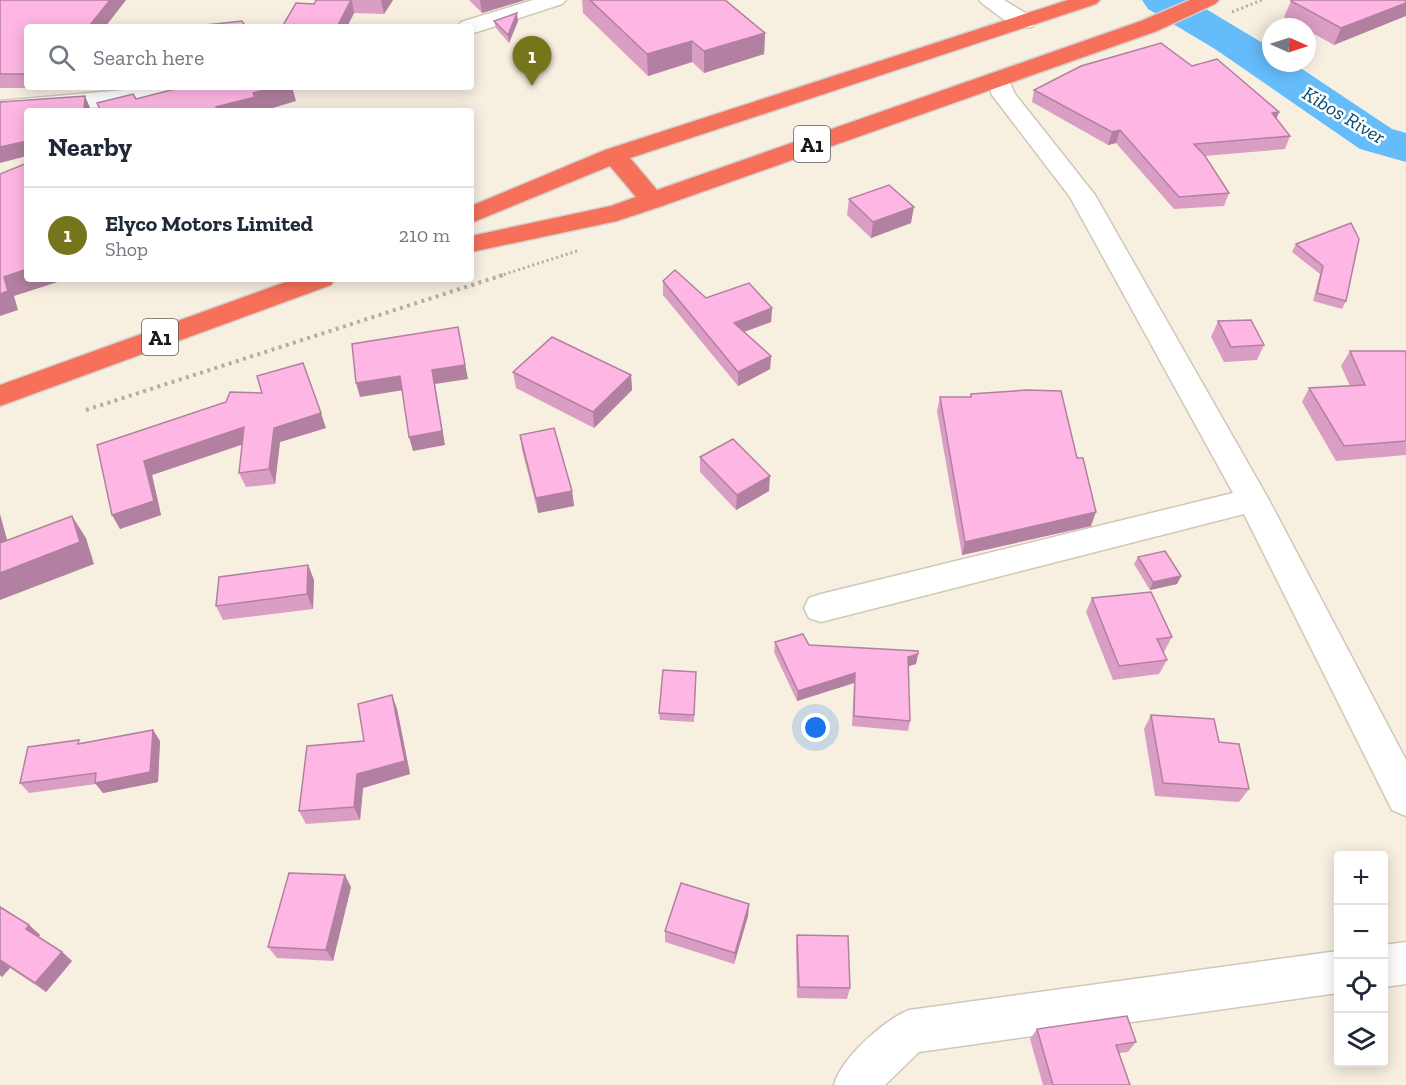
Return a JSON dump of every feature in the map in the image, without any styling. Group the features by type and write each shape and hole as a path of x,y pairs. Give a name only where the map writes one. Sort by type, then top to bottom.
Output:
{"highway":[{"name":"A1","path":"474,214 614,155 1089,0"},
{"name":"A1","path":"474,243 617,213 1149,26 1208,0"},
{"path":"614,155 653,201"},
{"name":"A1","path":"0,396 313,282"}],"street":[{"path":"474,25 555,0"},
{"path":"990,0 1024,22"},
{"path":"998,79 1004,95 1082,195 1253,500 1406,798"},
{"path":"0,108 107,100 191,90"},
{"path":"821,608 1253,500"},
{"path":"1388,965 1406,963"},
{"path":"856,1085 857,1081 909,1032 1334,973"}],"building":[{"path":"0,0 110,0 91,24 24,24 24,74 0,74"},
{"path":"316,0 351,0 339,24 284,24 296,3 314,4"},
{"path":"590,0 725,0 765,33 704,51 692,41 647,54"},
{"path":"1406,0 1406,3 1341,28 1291,1"},
{"path":"517,13 508,35 494,21"},
{"path":"242,21 244,24 215,24"},
{"path":"1161,43 1192,66 1217,59 1279,112 1272,113 1290,136 1194,144 1205,156 1229,193 1179,197 1120,130 1112,132 1034,90 1081,66"},
{"path":"171,90 264,90 253,93 255,97 217,108 100,108 97,103 133,94 136,99"},
{"path":"85,96 84,108 24,108 24,142 0,147 0,102"},
{"path":"24,164 24,270 4,277 8,291 0,294 0,174"},
{"path":"889,185 914,207 873,222 849,199"},
{"path":"1351,223 1359,239 1346,301 1317,293 1323,266 1296,244"},
{"path":"675,270 706,298 749,283 772,308 734,323 771,356 738,372 663,281"},
{"path":"1251,320 1264,345 1231,347 1218,321"},
{"path":"458,327 465,365 432,370 442,431 409,437 400,376 356,383 352,344"},
{"path":"552,337 631,375 593,412 513,372"},
{"path":"1350,351 1405,351 1406,441 1344,446 1309,388 1365,385"},
{"path":"303,363 321,413 274,428 269,469 239,473 244,427 144,461 154,501 112,515 97,445 226,402 230,392 262,393 257,376"},
{"path":"1027,390 1061,391 1077,458 1083,458 1096,512 965,542 940,397 971,397 971,394"},
{"path":"554,428 572,491 536,498 520,435"},
{"path":"733,439 770,476 737,495 700,457"},
{"path":"72,516 80,542 0,573 0,543"},
{"path":"1165,551 1181,576 1153,582 1138,557"},
{"path":"308,565 307,594 216,606 219,577"},
{"path":"1151,592 1172,637 1157,639 1167,660 1119,666 1092,598"},
{"path":"803,634 809,645 918,651 918,654 908,657 910,721 854,716 855,673 798,691 775,642"},
{"path":"663,670 696,672 694,715 659,713"},
{"path":"392,695 405,761 357,774 354,807 299,811 307,746 364,741 358,704"},
{"path":"1151,715 1214,719 1219,742 1239,744 1249,789 1163,783"},
{"path":"153,730 150,772 95,783 96,773 20,783 28,747 79,740 78,744"},
{"path":"289,873 345,875 326,950 268,947"},
{"path":"681,883 749,904 735,953 665,931"},
{"path":"0,907 29,925 26,929 62,952 35,983 0,960"},
{"path":"797,935 848,936 850,988 799,987"},
{"path":"1127,1016 1136,1042 1116,1045 1130,1085 1053,1085 1037,1029"}],"waterway":[{"name":"Kibos River","path":"1162,0 1230,40 1376,139 1406,148"}],"place":[{"name":"Elyco Motors Limited","path":"532,86"}]}
